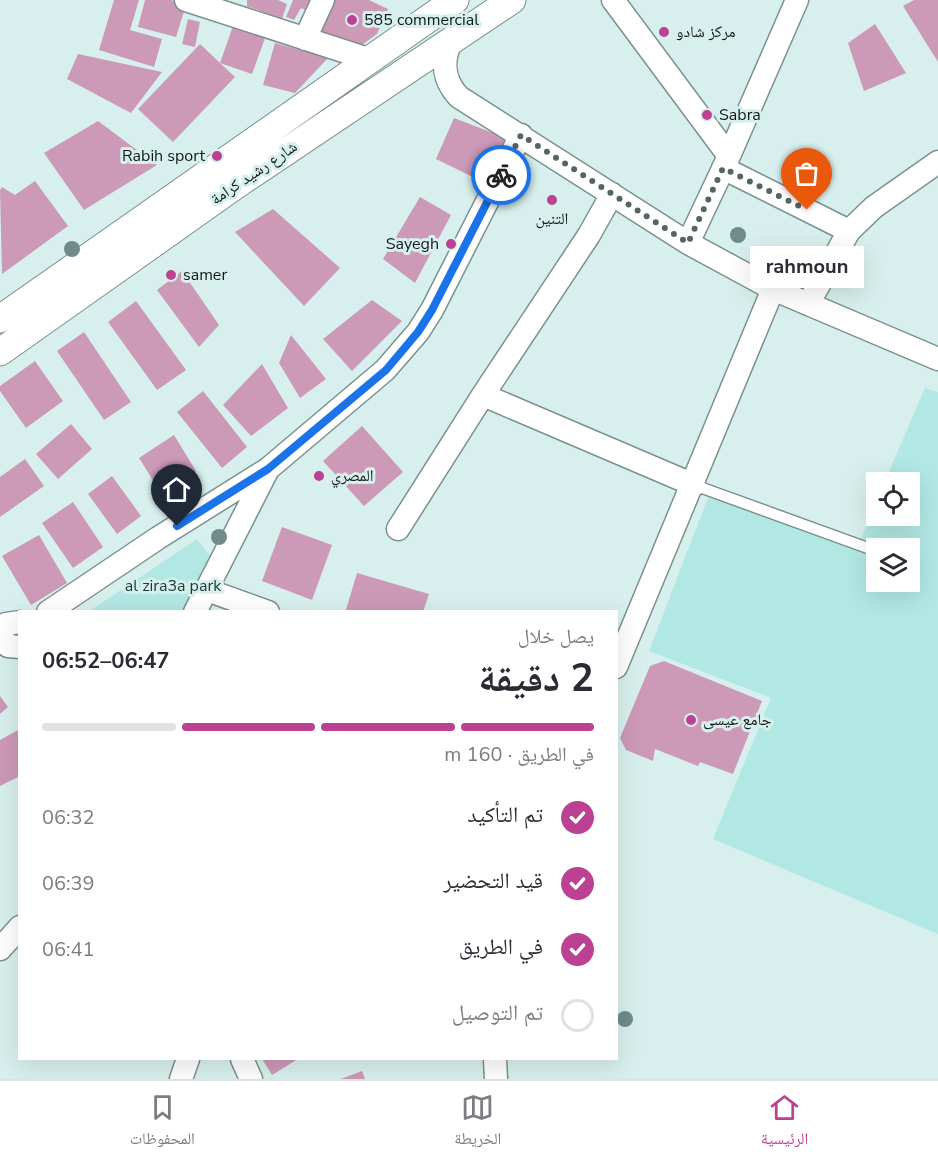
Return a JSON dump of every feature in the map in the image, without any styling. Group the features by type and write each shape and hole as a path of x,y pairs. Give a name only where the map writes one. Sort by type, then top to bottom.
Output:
{"street":[{"path":"186,0 371,60"},
{"path":"305,39 323,0"},
{"name":"شارع رشيد كرامة","path":"0,319 455,0"},
{"name":"شارع رشيد كرامة","path":"0,352 239,183 512,0"},
{"path":"613,0 726,162 849,231"},
{"path":"688,243 797,0"},
{"path":"452,40 444,59 444,70 452,90 459,97 688,243 773,289 938,359"},
{"path":"51,610 158,538 268,469 367,388 418,332 445,288 521,135"},
{"path":"808,304 849,231 874,207 938,162"},
{"path":"398,529 589,234 612,194"},
{"path":"618,663 694,485 773,289"},
{"path":"483,395 694,485"},
{"path":"196,610 268,469"},
{"path":"207,590 262,610"},
{"path":"0,949 18,929"},
{"path":"181,1079 188,1060"},
{"path":"242,1060 252,1079"},
{"path":"495,1060 496,1079"}],"lane":[{"path":"694,485 866,547"}],"green space":[{"path":"925,388 938,392 938,934 713,839 771,698 649,651 712,487 860,541 866,526 920,526 920,472 889,472"},
{"name":"al zira3a park","path":"197,539 216,563 188,610 91,610"}],"building":[{"path":"114,0 139,0 130,30 162,39 154,67 99,50"},
{"path":"145,0 171,0 186,5 176,37 138,27"},
{"path":"247,0 278,0 287,4 282,19 247,6"},
{"path":"293,0 315,0 312,13 301,8 294,20 286,17"},
{"name":"585 commercial","path":"331,0 369,0 388,9 377,34 359,47 316,31"},
{"path":"914,0 938,0 938,62 903,6"},
{"path":"188,19 200,22 195,47 182,44"},
{"path":"875,24 906,73 864,91 848,43"},
{"path":"233,26 265,38 252,74 220,63"},
{"path":"275,43 328,58 295,93 263,85"},
{"path":"200,44 235,77 173,142 138,109"},
{"path":"78,54 162,72 131,113 67,79"},
{"path":"454,118 506,138 483,182 436,159"},
{"path":"98,121 157,165 84,210 44,153"},
{"path":"35,181 68,226 2,274 0,190 2,187 15,195"},
{"path":"420,197 451,215 415,283 383,259"},
{"path":"273,209 340,268 304,306 235,232"},
{"path":"182,271 219,325 199,347 157,290"},
{"path":"372,300 402,321 352,371 323,339"},
{"path":"136,301 186,370 157,390 108,322"},
{"path":"84,332 131,402 104,420 57,351"},
{"path":"291,335 326,379 300,398 279,363"},
{"path":"35,361 63,401 26,428 0,391 0,386"},
{"path":"262,364 288,408 251,436 223,405"},
{"path":"203,391 247,447 222,468 177,412"},
{"path":"71,424 92,449 58,479 36,454"},
{"path":"362,426 403,472 364,506 323,461"},
{"path":"174,435 196,471 161,493 139,458"},
{"path":"25,459 44,486 0,517 0,477"},
{"path":"112,476 141,516 117,534 88,494"},
{"path":"73,502 103,547 73,568 42,523"},
{"path":"282,527 332,545 312,600 262,581"},
{"path":"39,535 67,583 31,605 2,556"},
{"path":"357,573 429,594 424,610 346,610"},
{"name":"جامع عيسى","path":"664,661 762,701 733,774 700,762 698,766 655,749 653,761 626,750 620,738 650,666"},
{"path":"0,696 8,707 0,714"},
{"path":"18,730 18,777 0,786 0,740"},
{"path":"263,1060 296,1060 272,1075"},
{"path":"362,1071 365,1079 341,1079"}],"way so far":[{"path":"501,175 521,135 688,243 723,168 807,210"}],"place":[{"name":"585 commercial","path":"352,20"},
{"name":"مركز شادو","path":"664,32"},
{"name":"Sabra","path":"707,115"},
{"name":"Rabih sport","path":"217,156"},
{"name":"التنين","path":"552,200"},
{"name":"rahmoun","path":"807,210"},
{"name":"Sayegh","path":"451,244"},
{"name":"samer","path":"171,275"},
{"name":"المصري","path":"319,476"},
{"name":"جامع عيسى","path":"691,720"}],"route":[{"path":"177,526 268,469 386,370 418,332 445,288 501,175"}]}
